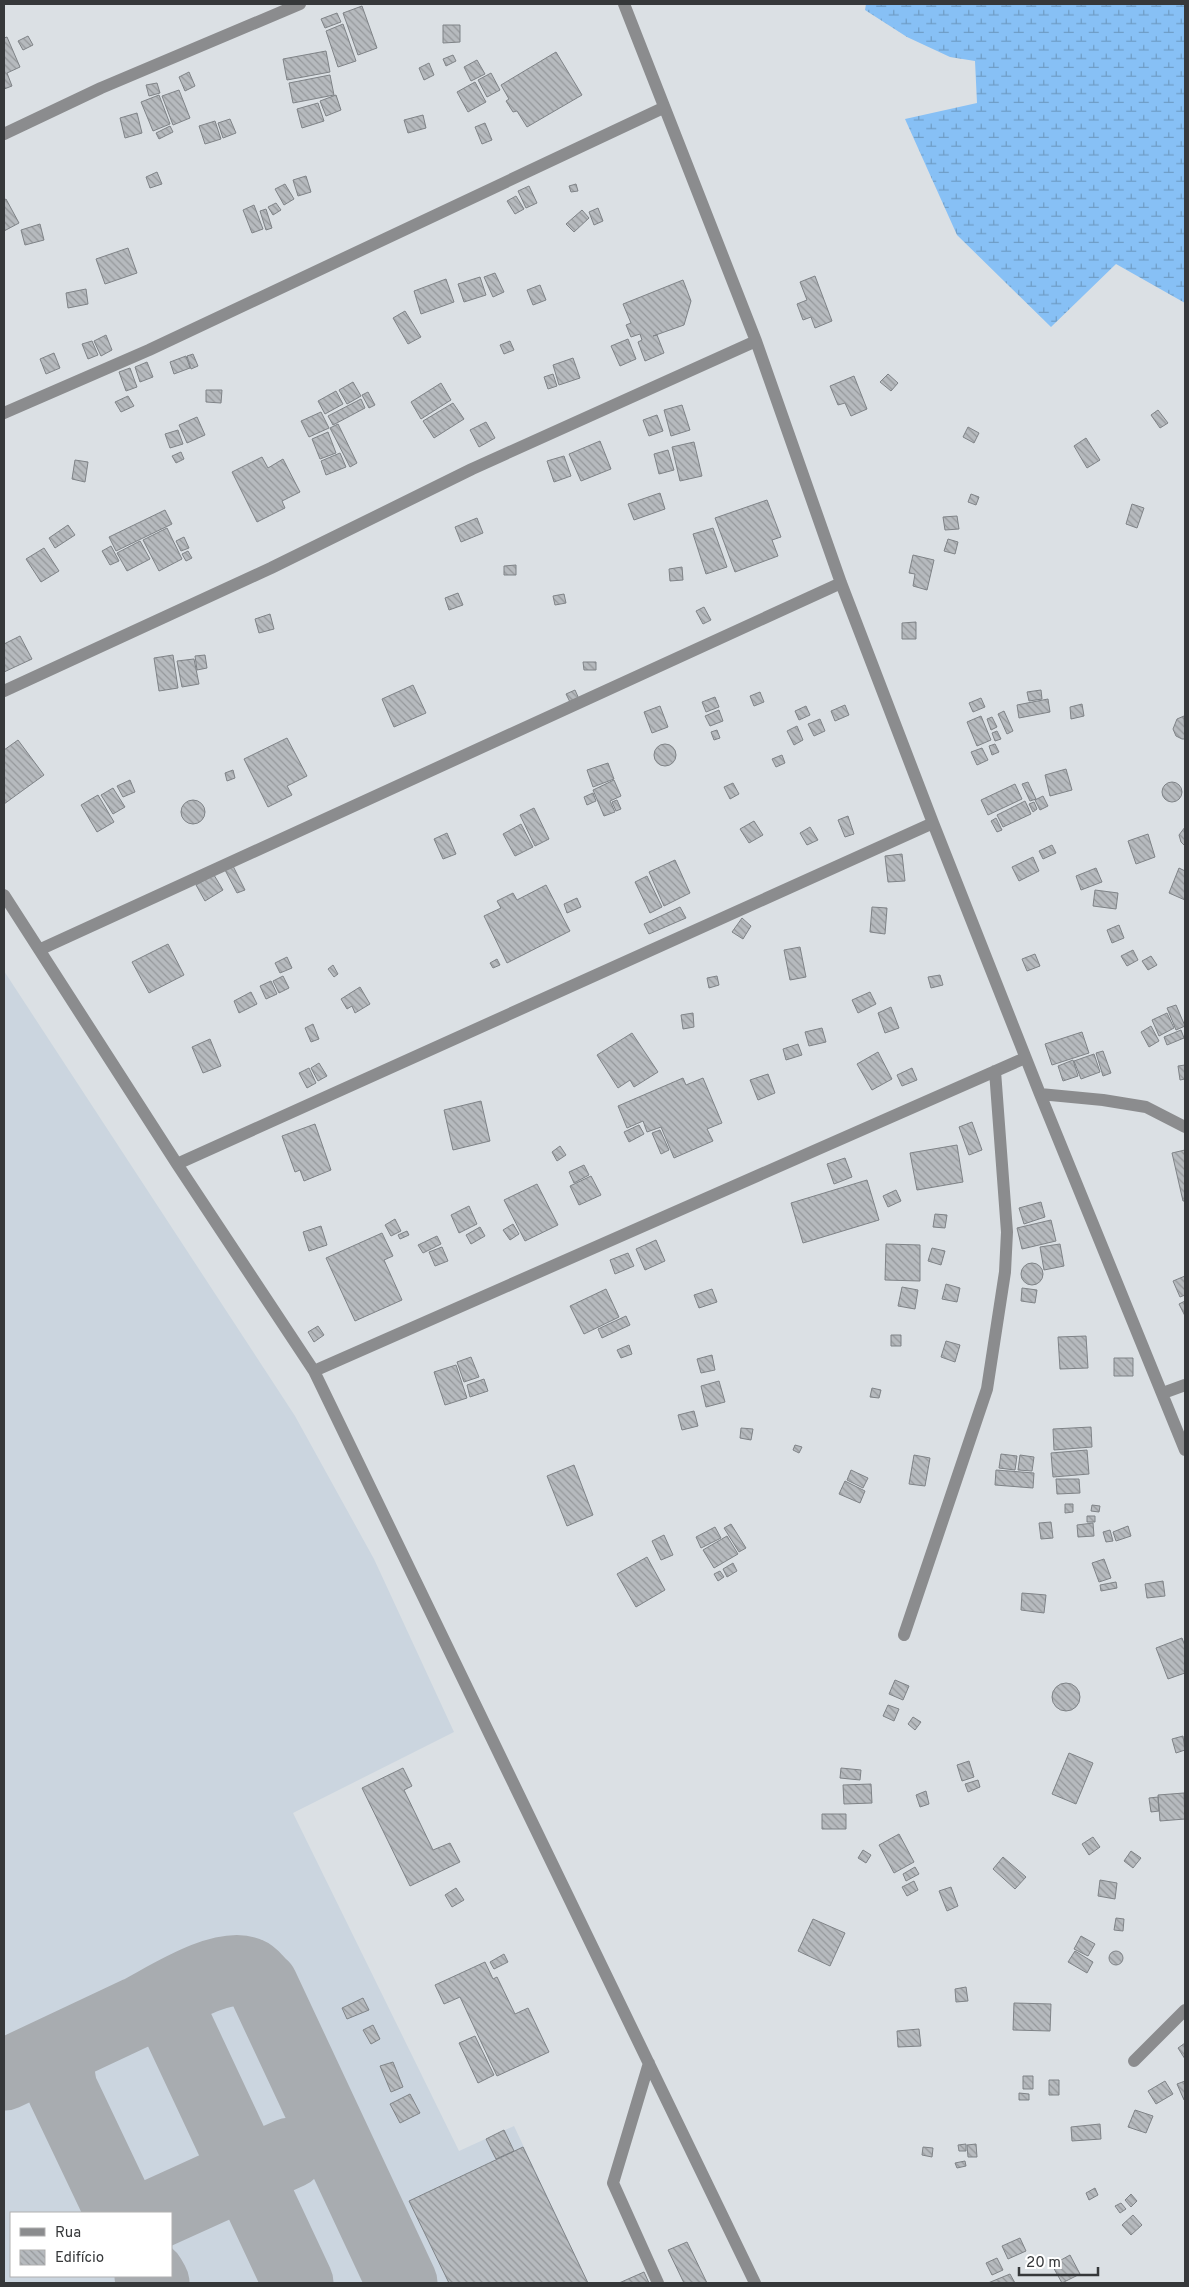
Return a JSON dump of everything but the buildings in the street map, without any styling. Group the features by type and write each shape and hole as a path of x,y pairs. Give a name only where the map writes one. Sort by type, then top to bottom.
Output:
{"street":[{"path":"4,134 101,88 300,4"},
{"path":"624,4 663,108 756,341 841,583 933,823 1025,1058 1163,1392 1185,1450"},
{"path":"4,414 150,350 663,108"},
{"path":"4,691 270,568 472,469 756,341"},
{"path":"41,950 841,583"},
{"path":"177,1164 933,823"},
{"path":"4,894 177,1164 314,1371 755,2283"},
{"path":"314,1371 1025,1058"},
{"path":"904,1635 987,1390 1005,1272 1007,1232 995,1071"},
{"path":"1040,1094 1103,1100 1146,1107 1185,1127"},
{"path":"1163,1392 1185,1385"},
{"path":"1134,2061 1185,2010"},
{"path":"649,2064 613,2183 658,2283"}],"shaded area":[{"path":"4,971 295,1416 374,1559 454,1732 293,1813 459,2151 514,2126 588,2283 4,2283"}],"green space":[{"path":"866,4 1185,4 1185,303 1116,264 1051,327 957,235 905,119 977,103 975,61 950,57 907,37 865,10"}],"taxiway":[{"path":"138,2012 193,1983 224,1972 238,1970 249,1973 263,1986 402,2283"},
{"path":"4,2075 138,2012 159,2010 173,2016 298,2283"},
{"path":"68,2045 60,2066 62,2089 121,2212"},
{"path":"160,2212 290,2153"},
{"path":"151,2277 154,2283"}]}
